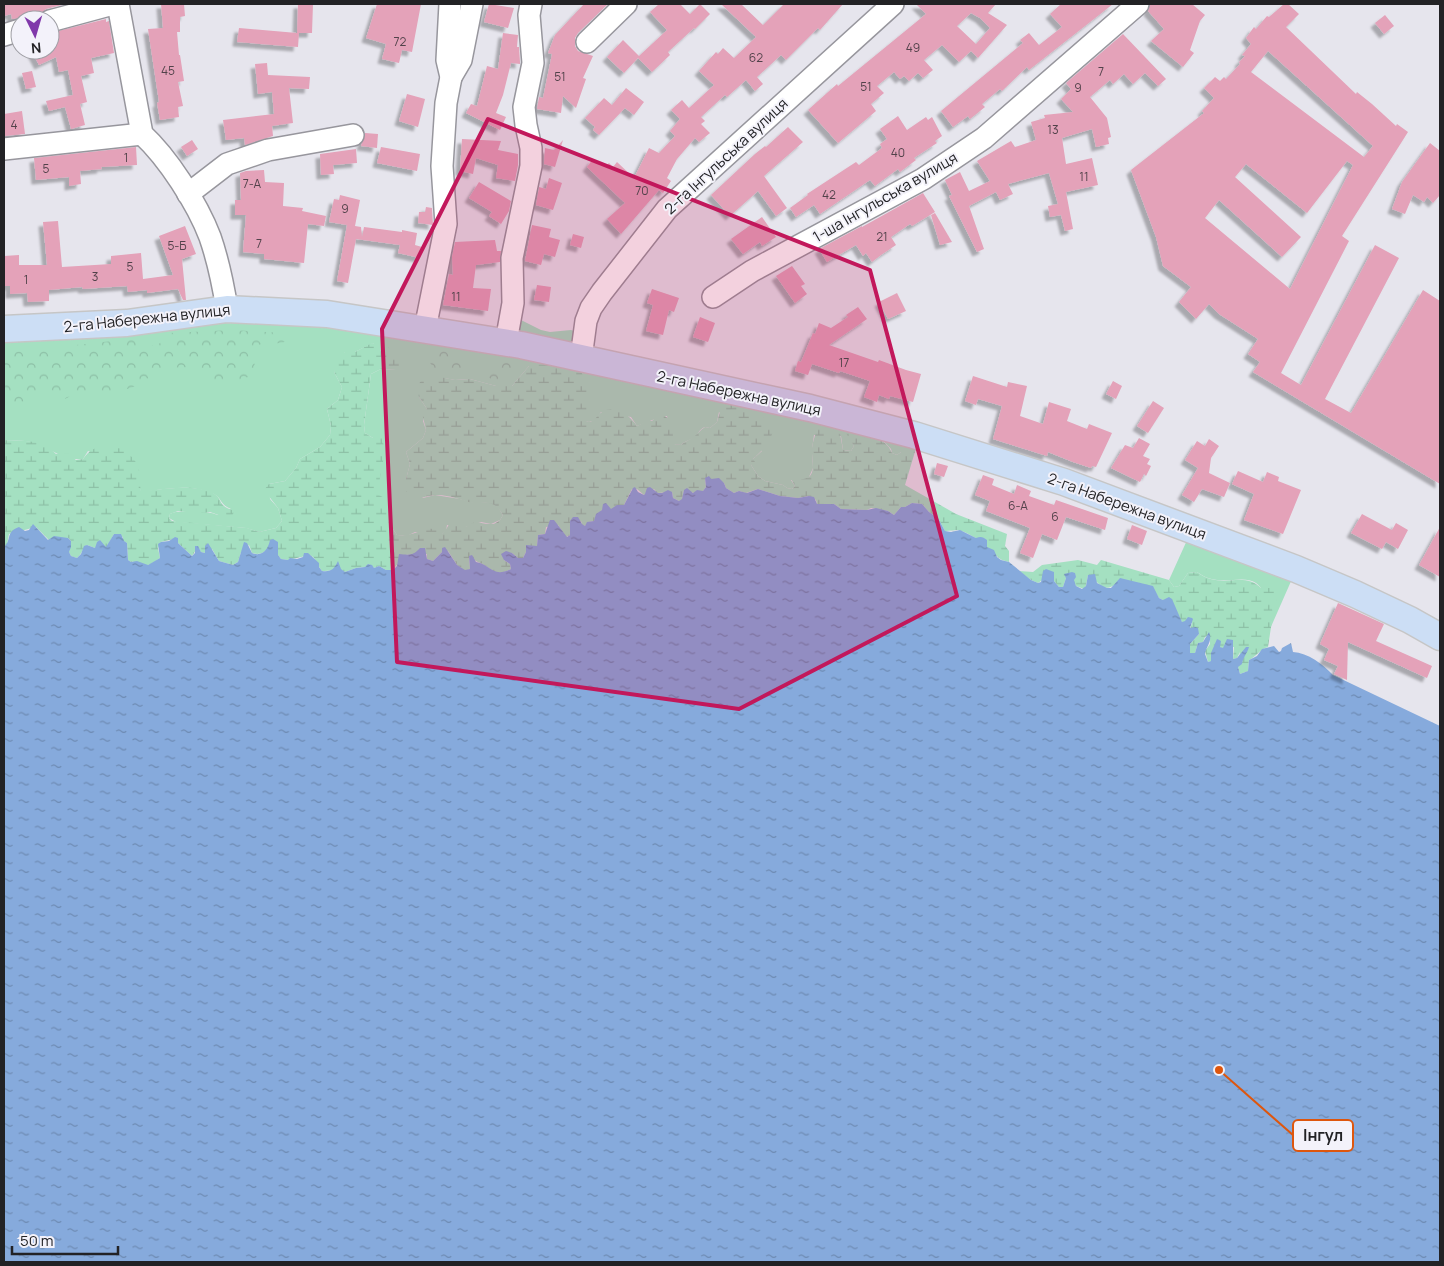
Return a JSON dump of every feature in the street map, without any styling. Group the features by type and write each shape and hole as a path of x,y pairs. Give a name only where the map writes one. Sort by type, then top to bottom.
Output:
{"main road":[{"name":"2-га Набережна вулиця","path":"4,329 127,323 227,309 326,314 506,342 581,358 810,408 895,430 1064,482 1296,569 1355,594 1410,620 1440,637"}],"street":[{"path":"60,18 113,4"},
{"path":"118,4 142,134 169,164 188,194 210,237 221,276 227,309"},
{"path":"450,4 447,60 451,77"},
{"path":"424,329 446,224 442,166 446,103 451,77 461,60 472,4"},
{"path":"506,342 513,303 512,258 531,166 531,148 524,107 532,64 529,16 531,4"},
{"path":"588,42 626,4"},
{"name":"2-га Інгульська вулиця","path":"581,358 586,321 591,308 667,208 892,4"},
{"name":"1-ша Інгульська вулиця","path":"713,297 752,271 924,178 984,138 1138,4"},
{"path":"4,150 142,134"},
{"path":"188,194 227,164 268,150 353,135"}],"highlighted area":[{"path":"488,119 870,270 957,596 739,709 397,662 382,329"}],"green space":[{"path":"509,303 521,320 541,330 550,332 571,330 577,332 580,345 500,329"},
{"path":"223,323 330,325 503,350 878,435 852,442 854,446 851,451 843,450 841,436 814,435 812,449 813,468 809,477 805,480 791,480 795,486 792,489 765,481 758,476 751,465 753,459 762,451 719,412 717,422 710,428 705,427 681,445 673,444 667,416 637,426 631,417 601,412 596,420 586,421 586,394 529,366 512,386 496,386 470,379 455,380 444,378 419,397 427,409 423,421 426,430 423,438 406,452 410,464 406,479 423,498 435,495 475,503 490,502 498,507 503,515 500,520 491,524 481,522 466,527 447,525 446,531 441,535 415,532 407,536 397,535 391,526 389,518 392,509 376,494 382,438 373,438 365,433 364,425 371,374 381,369 396,370 373,343 355,352 345,352 334,372 342,387 338,400 327,409 331,426 330,435 320,447 300,459 296,468 285,481 269,484 270,499 278,508 282,521 276,528 259,532 246,528 176,522 169,518 170,514 180,511 194,511 218,515 231,509 225,506 214,494 196,489 169,488 141,492 138,482 139,470 88,451 83,459 76,459 63,456 31,442 4,440 4,337"},
{"path":"233,330 283,333 287,337 287,341 255,347 253,353 255,368 253,374 220,386 211,384 191,367 168,368 165,369 161,380 156,381 143,378 136,386 110,395 100,390 76,393 65,399 46,388 40,389 33,399 4,404 4,353 132,339 154,346 159,344 169,333"},
{"path":"372,343 386,346 399,354 402,364 396,370 381,369 371,374 364,425 365,433 373,438 382,438 385,451 377,494 390,501 392,509 389,518 391,526 397,535 411,534 429,529 434,529 442,534 453,517 460,518 466,527 476,522 494,524 503,515 497,507 490,503 473,503 440,495 418,498 406,491 406,479 410,464 406,452 423,438 426,430 422,413 427,409 417,390 420,382 427,376 435,376 455,380 470,379 496,386 512,386 529,366 546,364 581,372 590,389 586,394 590,412 586,415 586,421 590,422 602,412 612,409 627,415 637,426 647,421 652,421 654,419 653,416 657,413 668,418 672,424 674,444 681,445 705,427 710,428 717,422 722,405 738,403 752,408 764,418 773,432 765,447 753,459 755,462 751,465 758,476 765,481 783,485 787,488 792,489 795,486 791,479 805,479 810,476 813,464 812,448 819,425 828,424 839,428 843,450 851,451 854,446 846,433 848,429 879,439 889,447 892,453 897,455 901,452 900,446 904,443 917,445 905,485 956,514 1007,534 1005,546 1009,551 1009,562 1000,559 986,544 968,534 958,530 945,531 938,518 922,504 912,503 901,507 894,515 888,511 871,508 867,510 841,509 834,504 817,504 816,500 809,496 798,498 780,496 758,489 746,493 739,491 734,493 726,488 724,483 705,478 706,487 703,491 694,493 684,490 682,500 679,501 673,498 672,492 657,493 654,489 644,495 637,489 632,489 624,505 611,510 608,507 602,510 594,521 588,522 585,526 582,525 581,521 570,521 570,535 566,537 558,525 546,527 545,534 538,535 537,546 526,548 523,558 518,558 512,553 504,560 510,564 511,569 499,573 469,556 470,569 465,571 457,565 448,551 442,552 433,561 427,559 427,554 404,555 393,570 386,570 379,566 374,568 369,564 365,567 345,572 337,569 322,571 316,560 310,555 288,560 281,559 278,555 278,543 260,554 252,553 249,545 242,551 238,562 233,565 219,561 212,549 205,553 201,552 198,547 192,556 178,543 178,538 161,542 158,548 160,558 146,565 128,560 127,543 123,541 123,537 114,534 106,548 104,545 95,548 87,545 77,558 71,556 69,552 71,541 68,538 49,540 36,527 9,534 7,545 4,547 4,440 38,443 51,449 56,454 68,453 76,460 83,459 96,448 124,449 137,464 141,491 180,488 201,489 217,496 225,507 234,512 232,516 227,518 210,512 178,511 170,514 169,518 172,521 247,528 259,532 276,528 282,521 278,508 264,490 269,484 285,481 296,468 300,459 320,447 330,435 331,426 327,409 338,400 342,387 334,372 336,358 345,352 355,352"},
{"path":"432,345 455,353 458,359 465,364 465,372 460,373 449,368 436,369 432,366 425,349 427,346"},
{"path":"498,358 507,359 518,367 518,371 511,379 493,380 488,377"},
{"path":"878,435 913,443 902,449 897,455 892,453 891,449"},
{"path":"1188,538 1292,579 1270,629 1272,614 1269,605 1260,586 1250,580 1214,579 1197,572 1188,573 1179,586 1174,587 1169,580"},
{"path":"1078,560 1097,565 1101,560 1169,580 1174,587 1179,586 1188,573 1197,572 1215,580 1247,581 1261,588 1270,588 1279,592 1278,599 1271,604 1273,614 1268,647 1249,660 1248,671 1240,674 1238,667 1240,652 1237,658 1233,659 1234,647 1223,649 1220,647 1220,644 1211,653 1211,661 1208,662 1205,651 1210,644 1210,634 1205,637 1203,642 1198,643 1195,653 1190,653 1190,644 1199,634 1190,629 1192,623 1182,622 1173,605 1159,598 1155,592 1118,582 1109,588 1105,588 1088,575 1084,589 1076,586 1073,580 1066,578 1063,587 1059,587 1054,581 1054,572 1038,583 1019,571 1033,572 1042,565"}],"water":[{"path":"709,476 711,479 719,478 726,488 734,493 739,491 747,493 758,489 780,496 798,498 809,496 814,497 817,504 834,504 841,509 867,510 876,508 888,511 894,515 901,507 912,503 922,504 938,518 945,531 960,530 976,538 984,538 987,540 987,547 994,550 997,557 1009,562 1031,580 1038,583 1041,582 1043,571 1046,569 1054,572 1054,581 1059,587 1063,587 1066,578 1064,574 1072,572 1075,573 1076,577 1074,580 1076,586 1082,589 1086,586 1088,575 1095,574 1097,583 1107,588 1111,588 1120,578 1153,586 1159,598 1163,600 1169,597 1172,599 1182,622 1188,617 1192,618 1190,628 1198,628 1199,634 1190,644 1190,653 1195,653 1198,643 1203,642 1209,632 1210,641 1205,654 1208,662 1211,661 1211,653 1217,639 1221,641 1220,647 1223,648 1227,639 1233,640 1233,659 1237,658 1246,647 1249,647 1242,664 1238,667 1240,674 1248,671 1249,660 1257,656 1262,649 1274,646 1279,652 1291,643 1293,652 1304,654 1315,660 1333,675 1440,726 1440,1262 4,1262 4,547 12,531 19,527 25,531 29,530 33,524 48,540 54,536 68,538 71,541 69,552 71,556 77,558 84,546 87,545 95,548 100,540 106,547 114,534 121,534 127,543 128,560 148,565 160,558 158,544 175,537 178,538 178,543 192,556 195,553 195,546 198,546 201,552 205,553 205,546 208,543 219,561 233,565 238,562 244,542 247,543 252,553 259,554 264,552 270,540 273,539 278,542 278,555 281,559 297,559 303,557 304,553 308,553 319,563 322,571 332,569 338,561 341,569 345,572 365,567 368,564 374,568 379,566 386,570 393,570 397,566 399,554 411,554 420,548 425,548 427,559 433,561 442,552 442,548 445,547 457,565 465,570 470,569 469,556 472,555 476,562 496,572 500,572 511,569 510,564 504,560 501,554 506,551 518,558 523,558 526,552 526,545 537,546 538,535 545,534 550,520 554,520 567,537 570,535 570,521 573,517 578,517 585,526 587,522 594,521 596,514 602,510 603,504 606,503 611,509 617,505 624,505 635,487 638,492 644,495 647,488 650,487 658,493 668,490 672,492 673,498 679,501 682,499 684,490 687,488 693,493 697,490 703,491 706,487 705,478"}],"building":[{"path":"4,4 66,4 45,10 10,10 10,14 4,16"},
{"path":"161,4 184,4 185,16 180,17 180,32 177,32 184,81 178,82 183,106 178,107 179,117 160,120 148,29 163,28"},
{"path":"298,4 313,4 312,33 299,33 298,47 237,42 239,28 297,33"},
{"path":"377,4 421,4 412,52 402,50 399,63 382,59 386,44 366,38"},
{"path":"489,4 514,8 508,28 484,22"},
{"path":"584,4 608,4 575,38 575,46 578,51 593,56 583,78 586,79 576,108 563,96 561,113 537,109 539,97 543,98 552,54 548,53 555,35"},
{"path":"659,4 680,4 690,14 700,4 710,14 668,52 670,55 652,72 638,58 624,73 607,57 623,40 639,56 667,30 650,12"},
{"path":"721,4 741,4 763,25 784,4 843,4 820,30 818,28 786,60 781,55 757,77 763,84 755,91 746,80 727,97 725,95 701,117 705,121 701,124 710,133 699,142 695,138 677,159 667,178 671,181 663,193 659,190 621,234 607,219 625,203 587,167 593,159 605,167 609,163 613,167 617,162 634,178 649,148 659,153 675,136 670,131 680,119 671,110 682,100 689,108 714,85 699,71 716,52 718,54 723,48 734,58 756,37"},
{"path":"916,4 996,4 988,13 1007,25 978,58 971,51 959,62 942,45 924,60 933,70 923,78 918,73 909,81 904,76 900,79 894,72 877,86 884,93 871,104 876,111 838,143 808,110 837,84 838,86 926,14","holes":["971,13 980,18 990,28 976,44 957,26"]},
{"path":"1061,4 1113,4 1029,70 1027,67 1002,91 1000,89 982,104 985,107 970,119 968,116 953,127 941,111 1023,43 1020,40 1029,33 1039,45 1062,27 1050,14"},
{"path":"1150,4 1192,4 1205,15 1200,21 1190,50 1194,53 1183,67 1151,41 1164,29 1148,11"},
{"path":"1284,4 1288,4 1299,14 1286,27 1356,94 1357,92 1396,126 1397,124 1408,132 1342,236 1349,241 1281,373 1301,385 1375,245 1399,258 1325,399 1351,413 1423,290 1440,301 1440,484 1253,372 1260,362 1248,354 1258,339 1219,314 1209,304 1196,319 1179,302 1191,287 1163,266 1156,237 1131,170 1204,113 1202,111 1214,98 1204,88 1215,77 1220,81 1224,77 1226,79 1240,64 1239,62 1245,56 1242,55 1251,44 1246,38 1254,27 1256,29 1267,16 1269,17","holes":["1268,51 1373,146 1364,157 1251,72","1347,161 1353,165 1290,289 1205,218 1219,200 1282,257 1301,237 1235,177 1246,164 1307,213"]},
{"path":"1385,15 1394,26 1384,34 1375,23"},
{"path":"106,19 106,22 109,21 114,53 91,58 94,73 81,76 87,102 80,104 85,125 71,129 65,107 49,111 46,101 73,95 68,70 59,72 57,60 60,60 60,30"},
{"path":"503,33 518,35 517,47 519,47 520,64 511,63 503,95 496,113 506,117 500,130 466,113 471,104 477,106 487,66 498,69"},
{"path":"1123,34 1166,79 1158,86 1145,73 1133,84 1124,74 1113,84 1110,80 1090,97 1107,118 1111,137 1108,138 1109,144 1096,147 1092,129 1062,138 1066,164 1092,158 1098,185 1066,192 1073,229 1065,231 1061,215 1050,217 1048,206 1058,204 1049,173 1008,184 1013,194 1000,200 996,192 969,206 984,249 977,252 949,196 952,195 945,180 960,172 969,191 990,181 977,161 1011,141 1015,147 1036,140 1031,122 1045,118 1044,115 1073,112 1061,99 1071,89 1066,83"},
{"path":"36,60 50,60 39,65"},
{"path":"267,63 268,75 310,77 309,89 289,88 293,123 272,126 273,136 245,145 244,138 226,140 223,120 274,114 272,92 258,94 255,64"},
{"path":"32,71 36,87 26,89 22,73"},
{"path":"626,88 644,102 634,115 625,108 599,135 593,130 595,127 585,118 604,98 612,105"},
{"path":"407,94 425,99 418,127 399,121"},
{"path":"22,111 25,134 4,136 4,114"},
{"path":"898,116 907,130 926,117 928,120 932,117 942,136 935,141 937,143 914,158 916,160 900,172 898,169 875,186 870,180 820,214 814,205 796,217 790,208 807,194 856,162 859,165 882,148 880,144 887,139 880,129"},
{"path":"788,127 803,142 764,176 787,208 776,216 758,191 730,216 711,195 755,154 766,147"},
{"path":"365,133 378,134 377,148 361,146"},
{"path":"462,139 501,141 498,150 518,154 515,181 496,178 498,165 476,158 473,174 460,171"},
{"path":"192,140 198,149 187,156 181,147"},
{"path":"563,140 555,167 544,164 545,148 554,150"},
{"path":"1430,143 1440,151 1440,195 1433,203 1427,197 1424,202 1413,195 1405,214 1392,209 1402,182"},
{"path":"136,147 137,165 101,167 102,169 80,171 81,184 69,186 69,177 36,180 34,158"},
{"path":"381,147 420,154 417,171 377,163"},
{"path":"356,149 357,163 333,165 334,174 321,175 320,154"},
{"path":"264,170 265,182 284,183 283,206 303,208 302,211 326,216 324,226 308,224 304,263 264,259 264,254 243,252 246,215 235,215 235,200 241,200 240,173"},
{"path":"549,178 562,183 553,210 536,205 539,187 546,189"},
{"path":"479,182 511,201 509,211 501,224 489,216 492,212 469,198"},
{"path":"923,193 935,212 912,226 910,224 891,237 896,245 872,262 866,253 863,256 856,245 827,262 819,249"},
{"path":"340,195 360,200 355,226 361,227 362,237 364,227 417,233 415,245 422,247 420,258 398,253 400,245 356,239 348,283 337,281 347,225 329,222 334,199 339,200"},
{"path":"426,207 432,208 433,225 418,223 419,212 425,212"},
{"path":"935,213 952,242 940,245 931,215"},
{"path":"762,217 776,237 762,246 760,242 743,254 731,239"},
{"path":"58,221 62,267 111,264 111,256 141,253 143,279 173,275 159,236 185,226 196,254 182,259 186,300 183,300 178,289 147,293 147,290 128,292 127,286 49,290 49,301 28,302 27,293 10,294 10,286 4,286 4,256 19,255 19,265 47,265 43,222"},
{"path":"532,225 551,229 549,237 560,240 555,257 544,254 541,265 525,261"},
{"path":"573,234 584,237 581,248 570,245"},
{"path":"495,240 497,251 501,251 500,262 476,265 473,288 491,289 488,311 443,305 449,274 453,275 452,257 455,242"},
{"path":"792,266 805,284 801,286 807,294 795,303 776,276"},
{"path":"537,285 551,287 549,302 534,300"},
{"path":"652,289 679,298 674,312 669,310 663,335 646,331 653,305 647,303"},
{"path":"897,293 906,311 888,319 879,302"},
{"path":"858,307 867,319 829,345 921,374 913,402 890,396 889,399 879,395 877,402 864,397 870,381 840,371 839,373 812,364 808,375 795,371 798,361 801,362 819,323 831,328 848,317 846,315"},
{"path":"700,317 715,323 708,342 693,337"},
{"path":"973,376 1007,387 1008,382 1027,386 1020,416 1043,424 1049,402 1071,409 1067,421 1087,429 1089,424 1112,433 1096,467 1092,466 1091,468 1048,452 1047,456 993,439 1002,406 978,399 976,405 965,401"},
{"path":"1113,381 1122,386 1116,399 1106,394"},
{"path":"1153,401 1164,408 1148,433 1137,426"},
{"path":"1139,438 1150,444 1143,456 1150,459 1147,464 1151,466 1146,476 1144,474 1140,482 1111,468 1125,445 1133,448"},
{"path":"1209,439 1219,446 1211,458 1209,473 1230,483 1224,497 1202,489 1194,502 1182,495 1198,468 1185,460 1197,441 1205,446"},
{"path":"937,463 948,466 944,477 934,474"},
{"path":"1238,471 1263,482 1267,472 1279,477 1278,481 1301,490 1283,534 1244,520 1254,494 1232,484"},
{"path":"983,475 994,479 992,485 1014,494 1017,485 1031,491 1029,496 1054,505 1056,500 1108,518 1105,530 1066,517 1057,540 1042,534 1033,558 1020,553 1030,528 986,511 990,501 975,495"},
{"path":"1362,514 1392,530 1396,523 1408,530 1398,549 1386,542 1382,549 1351,533"},
{"path":"1132,525 1147,531 1142,545 1127,539"},
{"path":"1440,527 1440,577 1419,565"},
{"path":"1338,603 1384,624 1376,641 1432,666 1427,678 1348,642 1347,680 1334,674 1338,666 1324,660 1329,649 1320,644"}],"place":[{"name":"Інгул","path":"1219,1070"}]}
